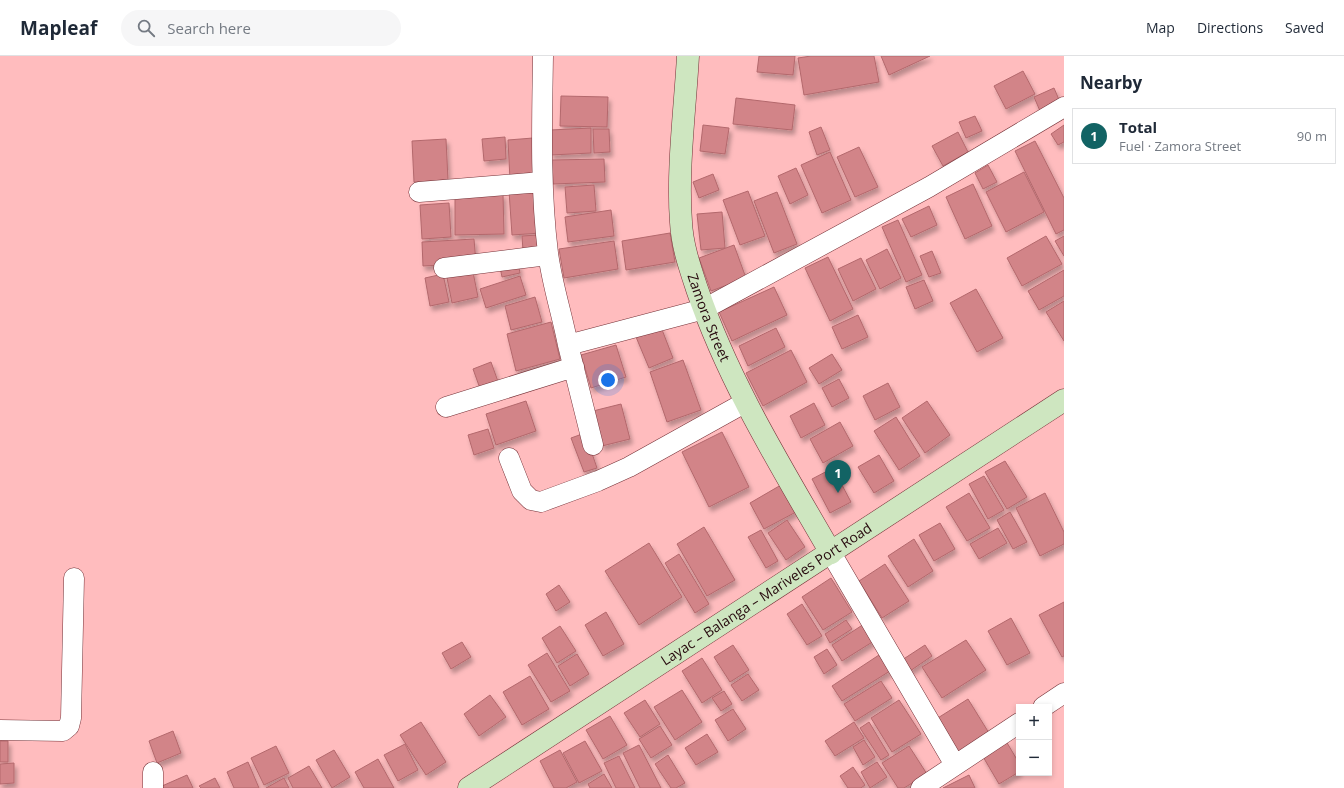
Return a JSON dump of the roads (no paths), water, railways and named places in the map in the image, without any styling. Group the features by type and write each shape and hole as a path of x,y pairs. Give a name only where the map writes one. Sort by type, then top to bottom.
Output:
{"main road":[{"name":"Zamora Street","path":"688,56 680,191 681,223 687,257 704,309 746,402 831,554"},
{"name":"Layac – Balanga – Mariveles Port Road","path":"469,788 831,554 1064,400"}],"street":[{"path":"543,56 542,182 548,254 568,345 593,445"},
{"path":"568,345 704,309 929,187 1064,107"},
{"path":"419,192 542,182"},
{"path":"444,268 548,254"},
{"path":"446,407 574,368"},
{"path":"509,458 522,491 531,500 541,502 598,481 629,467 746,402"},
{"path":"831,554 955,766"},
{"path":"0,730 63,731 69,726 71,718 74,578"},
{"path":"1048,704 1064,693"},
{"path":"921,788 1016,725"}],"place":[{"name":"Total","path":"838,493"}]}
